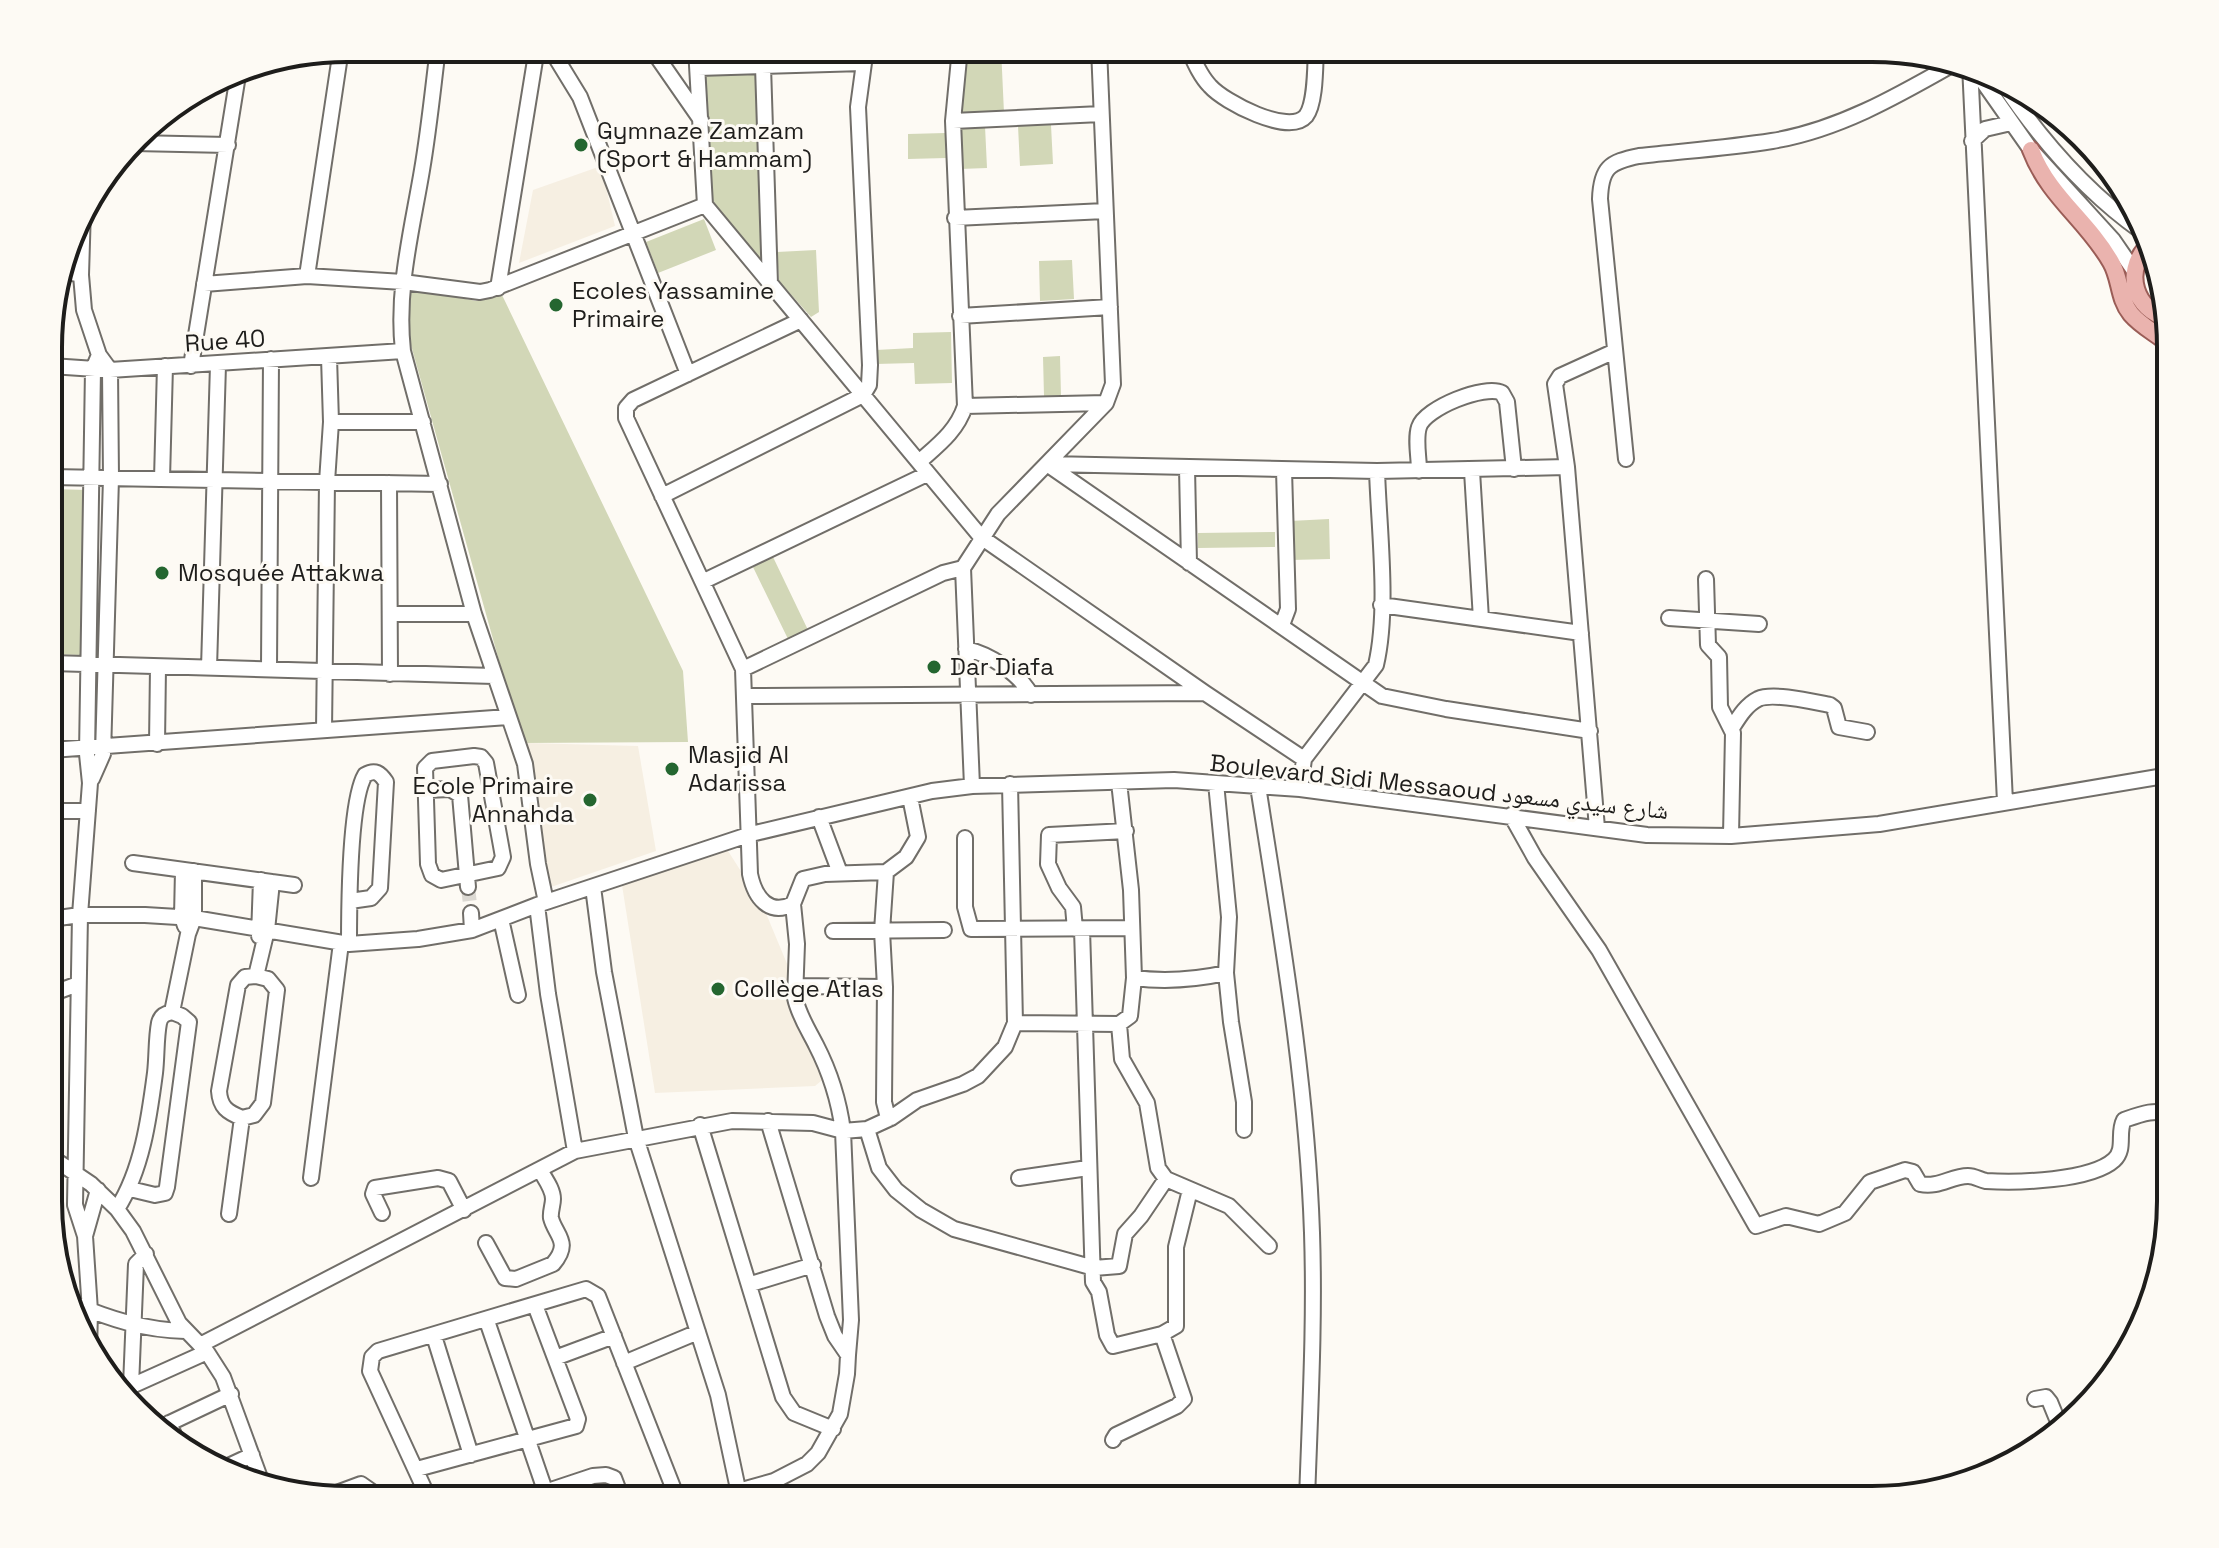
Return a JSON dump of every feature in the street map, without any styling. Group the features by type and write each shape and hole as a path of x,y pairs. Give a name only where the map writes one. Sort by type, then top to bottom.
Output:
{"main road":[{"path":"2031,150 2056,196 2109,259 2115,270 2121,297 2129,311 2156,335"},
{"path":"2142,255 2135,272 2135,288 2143,302 2155,313"}],"street":[{"path":"307,276 339,62"},
{"path":"436,62 403,282 400,328 403,351 474,614 525,764 538,864 548,994 575,1151"},
{"path":"498,288 535,62"},
{"path":"559,62 580,97 688,374"},
{"path":"661,62 702,121"},
{"path":"697,62 705,205 981,537 1304,759"},
{"path":"698,68 810,62"},
{"path":"662,496 863,395 868,389 870,375 858,107 864,62"},
{"path":"704,581 923,468 960,422 965,406 953,121 959,62"},
{"path":"972,786 963,568 998,514 1106,403 1113,384 1099,62"},
{"path":"1196,62 1210,87 1222,96 1268,118 1290,123 1301,120 1308,112 1315,62"},
{"path":"763,66 770,284"},
{"path":"1626,459 1600,199 1606,170 1617,160 1774,141 1807,132 1882,104 1941,71"},
{"path":"1971,80 2005,802"},
{"path":"191,366 237,85"},
{"path":"1985,86 2031,150 2113,240 2135,272"},
{"path":"2013,99 2073,172 2128,220"},
{"path":"953,121 1101,114"},
{"path":"1972,141 1985,129 2011,123"},
{"path":"147,143 228,145"},
{"path":"204,284 307,276 403,282 480,292 498,288 705,205"},
{"path":"955,218 1105,211"},
{"path":"82,243 84,310 99,355 110,370 111,478 106,665 90,783 78,984 75,1205 85,1236 90,1324"},
{"path":"72,273 81,275"},
{"path":"960,316 1110,307"},
{"path":"793,904 784,908 767,906 757,893 750,874 743,669 631,430 626,408 633,400 801,320"},
{"name":"Rue 40","path":"62,367 110,370 218,365 403,351"},
{"path":"1597,828 1567,467 1556,379 1615,351"},
{"path":"95,749 89,664 93,369 99,355"},
{"path":"324,730 327,482 331,422 329,357"},
{"path":"269,669 271,359"},
{"path":"209,668 218,365"},
{"path":"162,479 165,366"},
{"path":"1419,471 1418,431 1425,417 1448,404 1489,389 1502,393 1507,402 1514,469"},
{"path":"965,406 1106,403"},
{"path":"331,422 423,422"},
{"path":"1047,464 1377,471 1567,467"},
{"path":"1047,464 1382,696 1402,702 1590,731"},
{"path":"1187,468 1189,563"},
{"path":"1282,625 1288,609 1284,470"},
{"path":"1300,789 1304,759 1376,665 1381,605 1377,471"},
{"path":"1472,471 1481,619"},
{"path":"62,477 440,484"},
{"path":"389,483 390,674"},
{"path":"743,669 943,573 963,568"},
{"path":"1706,579 1708,645 1720,661 1720,707 1732,728 1731,836"},
{"path":"1381,605 1581,633"},
{"path":"390,614 474,614"},
{"path":"1669,618 1759,624"},
{"path":"966,649 980,652 1015,676 1031,695"},
{"path":"62,663 494,676"},
{"path":"157,744 158,667"},
{"path":"746,696 1205,693"},
{"path":"1732,728 1743,711 1759,698 1772,697 1830,705 1834,708 1839,727 1867,732"},
{"path":"62,750 508,717"},
{"path":"481,757 486,763 503,857 498,868 468,881 441,880 432,875 428,864 426,790 425,768 432,761 481,757"},
{"path":"311,1178 345,943 359,787 365,775 376,772 386,782 380,888 371,898 350,901"},
{"name":"Boulevard Sidi Messaoud شارع سيدي مسعود","path":"63,917 80,915 188,918 345,943 395,942 472,930 751,834 910,797 972,786 1174,780 1300,789 1647,835 1731,836 1879,824 2157,777"},
{"path":"1015,1023 1119,1024 1127,1020 1132,1010 1132,928 1126,831 1119,782"},
{"path":"1216,783 1229,917 1226,973 1242,1082 1244,1130"},
{"path":"131,1386 575,1151 732,1121 813,1123 843,1131 867,1129 891,1118 917,1100 978,1076 999,1056 1015,1023 1010,784"},
{"path":"1258,786 1289,988 1307,1148 1313,1298 1307,1486"},
{"path":"426,790 450,789 460,795 468,881"},
{"path":"761,1486 807,1464 833,1429 844,1398 851,1320 841,1112 825,1065 798,1010 797,922 793,904 803,879 840,873 886,872 906,857 918,837 910,797"},
{"path":"63,811 88,811"},
{"path":"1511,815 1535,858 1599,950 1756,1226 1786,1216 1819,1224 1845,1213 1870,1182 1905,1170 1913,1172 1920,1184 1935,1186 1967,1176 1992,1181 2049,1179 2097,1170 2121,1153 2124,1120 2157,1111"},
{"path":"819,817 840,873"},
{"path":"1126,831 1049,835 1048,864 1059,888 1073,907 1079,929 1087,1025 1093,1282 1099,1292 1107,1335 1113,1346 1162,1334 1176,1326 1176,1247 1190,1190"},
{"path":"965,838 965,907 971,929 1132,928"},
{"path":"133,863 294,885"},
{"path":"172,1012 188,934 189,870"},
{"path":"886,872 882,931 884,1102 891,1118"},
{"path":"256,976 267,881"},
{"path":"593,887 606,988 636,1138 718,1395 739,1486"},
{"path":"471,913 472,930"},
{"path":"501,919 518,995"},
{"path":"833,931 944,930"},
{"path":"1134,978 1166,982 1226,973"},
{"path":"256,976 268,979 277,990 263,1103 254,1115 242,1118 224,1109 219,1091 238,985 245,977 256,976"},
{"path":"63,990 78,984"},
{"path":"796,986 885,987"},
{"path":"117,1209 130,1189 149,1114 159,1022 164,1015 172,1012 189,1022 167,1187 165,1193 159,1195 130,1189"},
{"path":"1119,1024 1122,1059 1145,1098 1156,1159 1166,1179 1229,1206 1269,1246"},
{"path":"229,1214 242,1118"},
{"path":"768,1121 831,1326 848,1355"},
{"path":"700,1125 783,1397 794,1413 833,1429"},
{"path":"867,1129 879,1168 896,1190 921,1210 954,1229 1094,1268 1119,1266 1125,1234 1166,1179"},
{"path":"63,1164 98,1190 117,1209 146,1254 185,1331 203,1349 223,1377 258,1472"},
{"path":"1019,1178 1088,1168"},
{"path":"486,1243 505,1278 516,1279 557,1260 561,1233 551,1220 552,1191 540,1170"},
{"path":"382,1213 373,1194 375,1188 438,1178 449,1181 464,1210"},
{"path":"85,1236 98,1190"},
{"path":"128,1383 136,1264 146,1254"},
{"path":"751,1284 813,1265"},
{"path":"424,1486 370,1371 370,1362 378,1351 583,1290 593,1291 598,1296 672,1486"},
{"path":"417,1469 572,1429 577,1424 535,1305"},
{"path":"83,1308 133,1326 185,1331"},
{"path":"487,1321 543,1486"},
{"path":"624,1363 698,1332"},
{"path":"1113,1440 1116,1435 1177,1406 1184,1399 1162,1334"},
{"path":"434,1336 471,1455"},
{"path":"555,1358 614,1336"},
{"path":"169,1423 231,1394"},
{"path":"2035,1399 2046,1397 2057,1418"},
{"path":"235,1463 252,1455"},
{"path":"570,1486 593,1476 606,1475 614,1478 617,1486"}],"shaded area":[{"path":"601,166 615,226 519,263 533,190"},
{"name":"Ecole Primaire Annahda","path":"527,743 638,746 656,851 551,887 543,881 539,870"},
{"name":"Collège Atlas","path":"723,843 763,906 832,1072 815,1086 655,1093 621,879"}],"green space":[{"path":"964,62 1002,62 1004,113 959,115"},
{"path":"756,70 764,263 712,200 703,74"},
{"path":"1051,125 1053,164 1020,166 1018,126"},
{"path":"985,126 987,168 960,169 958,127"},
{"path":"945,133 946,158 908,159 908,134"},
{"path":"704,219 716,250 658,273 646,242"},
{"path":"816,250 819,312 811,317 779,281 777,252"},
{"path":"1072,260 1074,299 1040,301 1039,261"},
{"path":"410,288 476,301 502,295 683,671 688,742 522,743 409,338"},
{"path":"951,332 952,383 915,384 914,363 876,364 876,350 913,348 913,333"},
{"path":"1060,356 1061,396 1044,396 1043,357"},
{"path":"62,489 88,490 81,655 62,654"},
{"path":"1329,519 1330,559 1291,560 1290,521"},
{"path":"1275,532 1275,547 1198,548 1198,533"},
{"path":"773,557 808,630 788,639 753,567"}],"tunnel":[{"path":"468,887 471,913"}],"place":[{"name":"Gymnaze Zamzam (Sport & Hammam)","path":"581,145"},
{"name":"Ecoles Yassamine Primaire","path":"556,305"},
{"name":"Mosquée Attakwa","path":"162,573"},
{"name":"Dar Diafa","path":"934,667"},
{"name":"Masjid Al Adarissa","path":"672,769"},
{"name":"Ecole Primaire Annahda","path":"590,800"},
{"name":"Collège Atlas","path":"718,989"}]}
